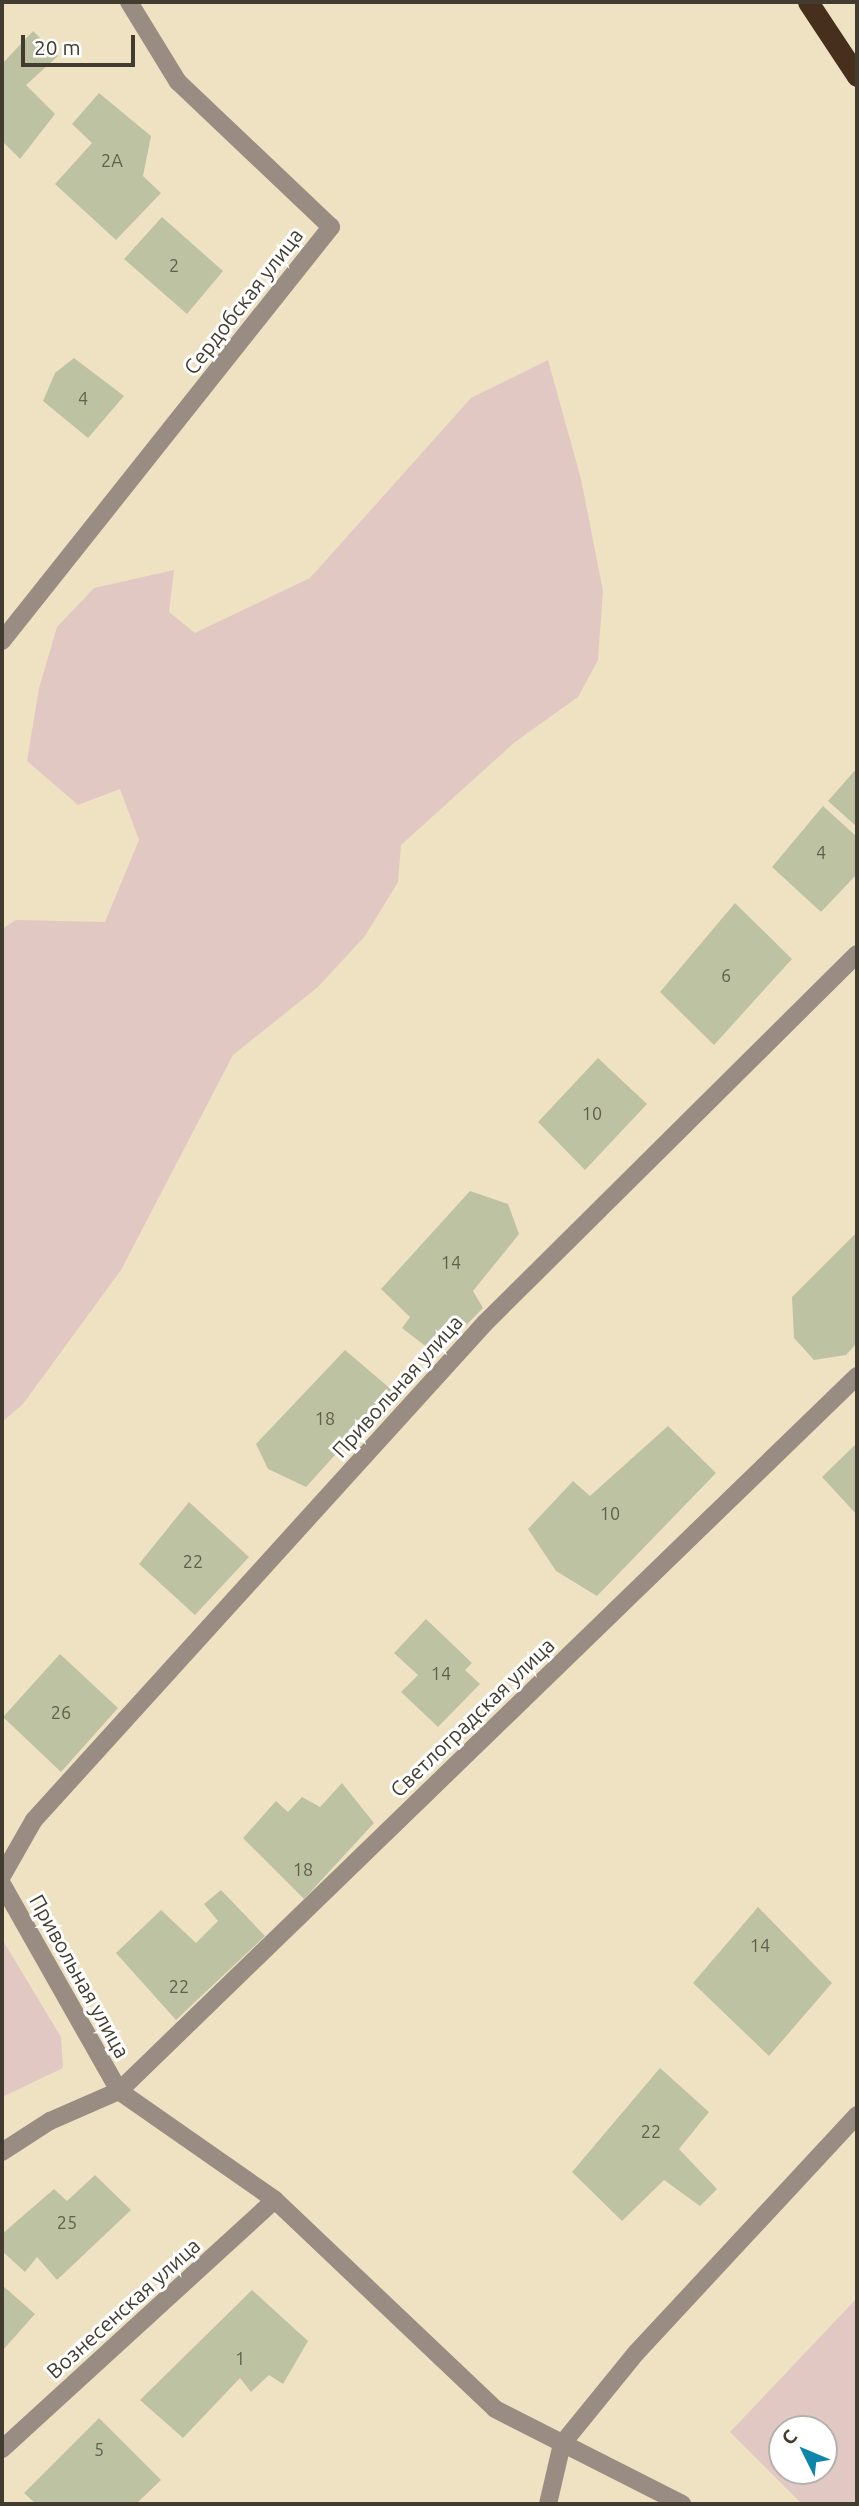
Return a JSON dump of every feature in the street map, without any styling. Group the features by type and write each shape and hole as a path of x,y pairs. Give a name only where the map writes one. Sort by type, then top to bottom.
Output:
{"highway":[{"path":"808,2 857,76"}],"street":[{"name":"Сердобская улица","path":"2,641 331,227 178,82 129,2"},
{"name":"Привольная улица","path":"2,1876 34,1820 485,1323 857,954"},
{"name":"Светлоградская улица","path":"118,2091 857,1376"},
{"name":"Привольная улица","path":"2,1884 118,2091"},
{"path":"2,2152 50,2121 118,2091 275,2200 495,2409 682,2504"},
{"path":"548,2504 562,2444 636,2353 857,2115"},
{"name":"Вознесенская улица","path":"2,2449 275,2200"}],"shaded area":[{"path":"548,360 581,479 603,591 598,660 578,697 515,742 401,845 398,882 365,936 318,987 233,1055 121,1270 23,1404 2,1422 2,929 16,920 105,922 139,840 120,789 78,805 27,761 39,688 57,627 94,588 174,570 169,612 195,633 310,578 471,398"},
{"path":"2,1939 61,2037 63,2068 2,2097"},
{"path":"857,2298 857,2504 802,2504 783,2485 838,2485 838,2415 768,2415 768,2470 730,2432"}],"building":[{"path":"33,31 58,56 26,85 55,114 20,159 2,141 2,64"},
{"path":"99,93 151,136 143,176 161,193 116,240 55,184 92,143 72,124"},
{"path":"162,217 223,271 187,314 124,259"},
{"path":"74,358 124,396 88,438 43,401 55,373"},
{"path":"857,768 857,827 828,801"},
{"path":"823,806 857,837 857,874 821,912 772,867"},
{"path":"735,903 792,959 714,1045 660,992"},
{"path":"598,1058 647,1104 585,1170 538,1122"},
{"path":"470,1191 508,1204 519,1234 473,1291 483,1308 437,1355 402,1328 410,1317 381,1289"},
{"path":"857,1232 857,1343 846,1355 814,1360 794,1338 792,1297"},
{"path":"345,1350 393,1391 306,1487 268,1469 256,1444"},
{"path":"668,1426 716,1473 597,1596 556,1571 528,1529 573,1481 590,1496"},
{"path":"857,1443 857,1515 822,1477"},
{"path":"189,1502 249,1557 195,1615 139,1564"},
{"path":"426,1619 472,1663 465,1670 480,1684 438,1727 401,1692 418,1675 394,1653"},
{"path":"60,1654 118,1708 61,1772 3,1717"},
{"path":"342,1783 374,1823 304,1899 243,1838 276,1801 288,1812 302,1797 320,1807"},
{"path":"221,1890 265,1936 176,2020 116,1953 161,1910 196,1943 218,1921 204,1904"},
{"path":"758,1907 832,1983 769,2056 693,1983"},
{"path":"660,2068 709,2112 679,2149 717,2189 700,2206 664,2180 622,2221 572,2172"},
{"path":"95,2175 131,2210 57,2280 37,2257 25,2272 2,2251 2,2234 54,2189 67,2201"},
{"path":"2,2285 35,2314 2,2351"},
{"path":"252,2290 308,2341 283,2384 269,2375 251,2392 240,2378 183,2438 140,2400"},
{"path":"99,2418 161,2480 136,2504 36,2504 24,2493"}]}
